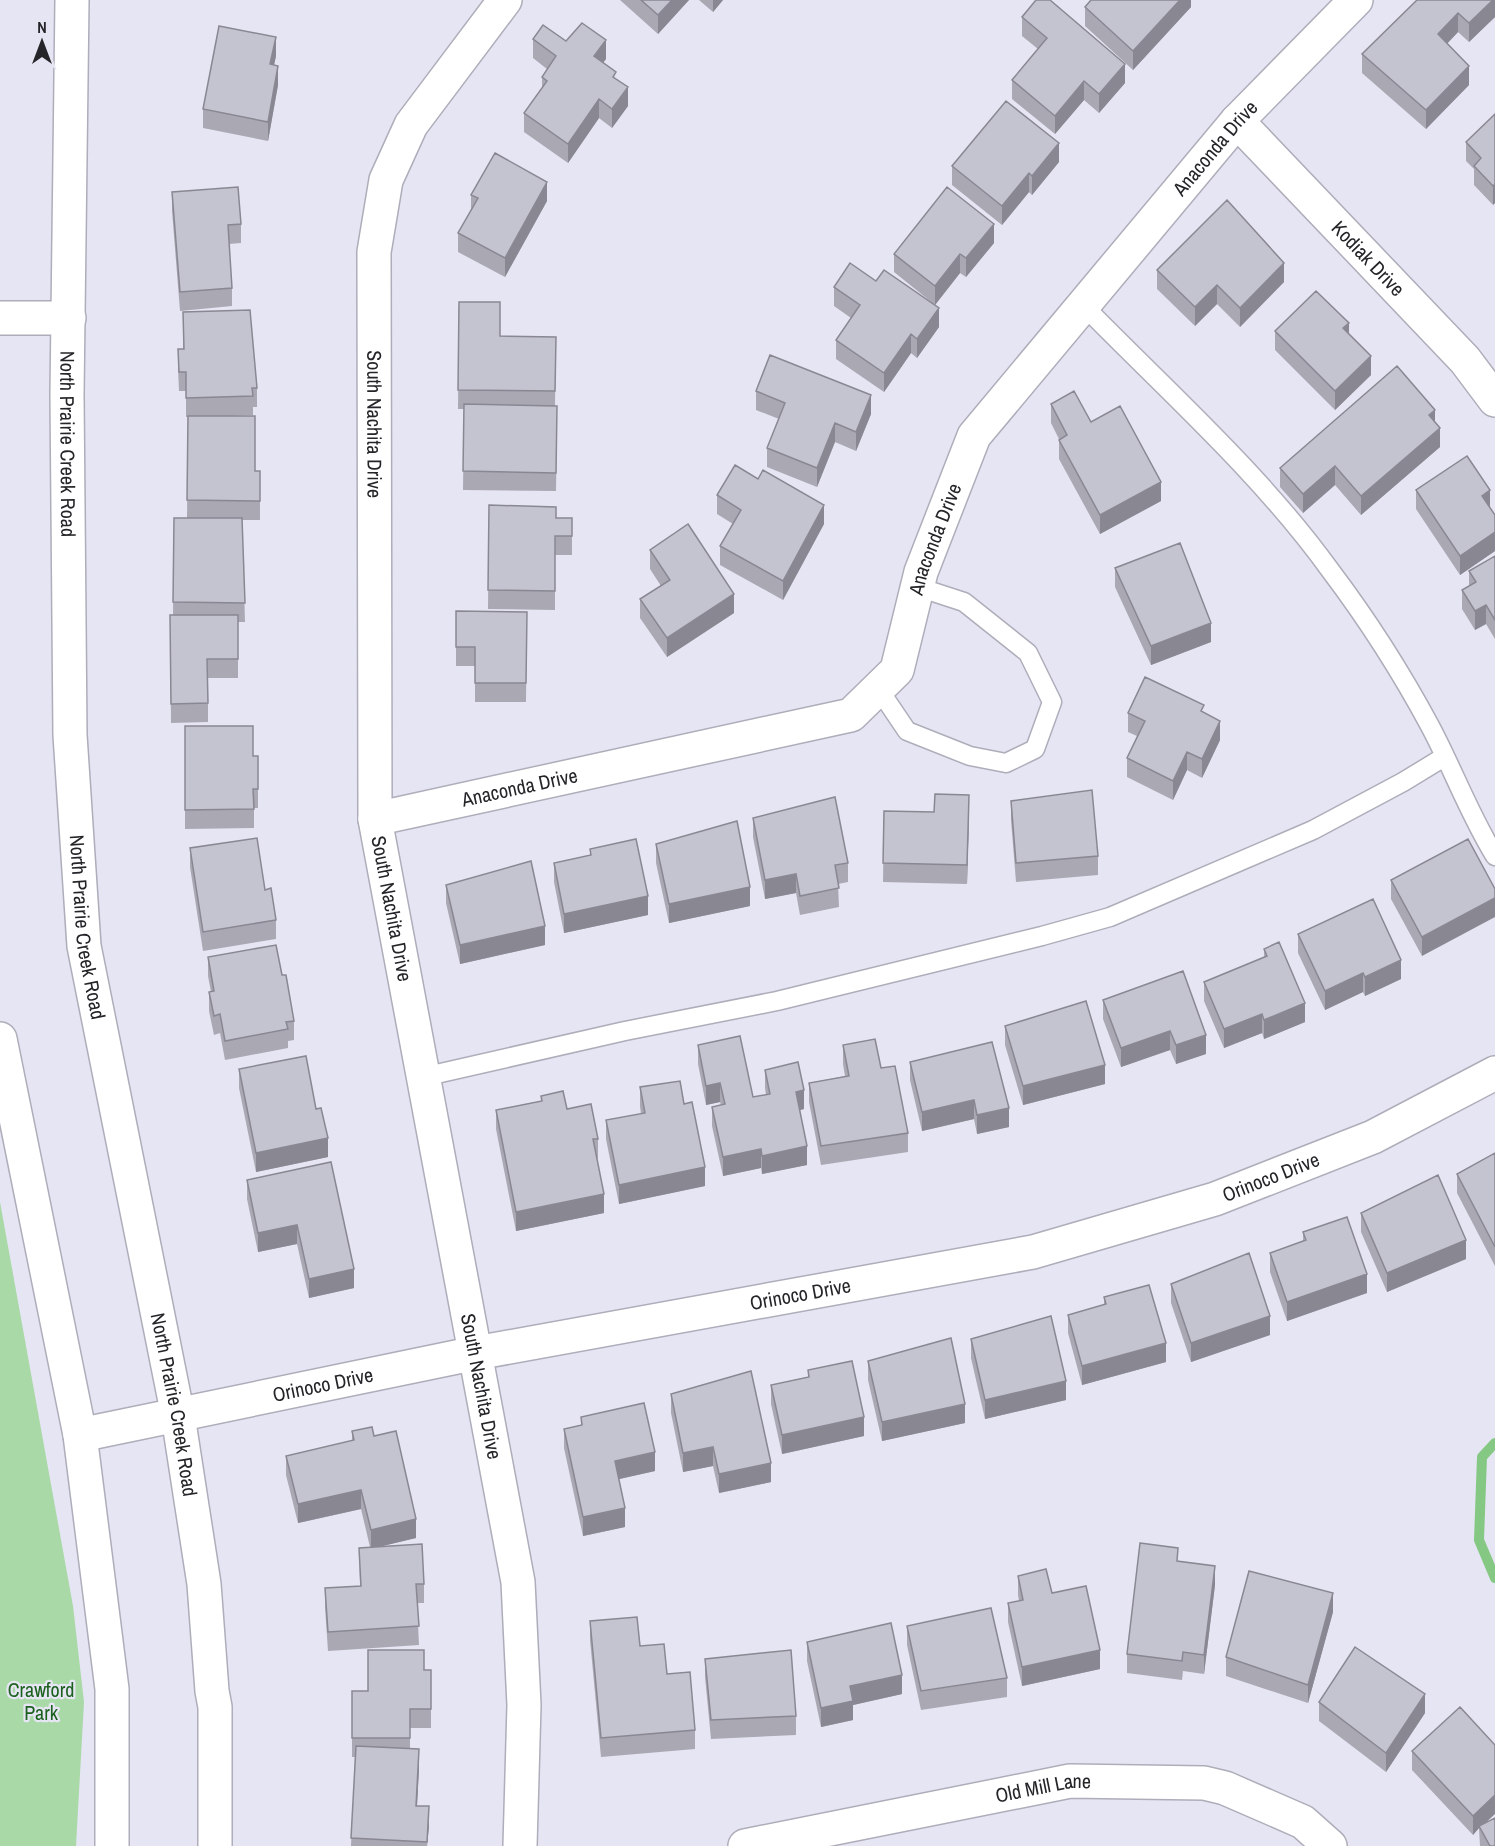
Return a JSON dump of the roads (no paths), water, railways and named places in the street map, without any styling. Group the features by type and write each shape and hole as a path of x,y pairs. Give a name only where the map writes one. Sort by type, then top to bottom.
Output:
{"street":[{"name":"North Prairie Creek Road","path":"72,0 67,406 70,735 84,946 178,1416 204,1584 215,1707 215,1846"},
{"name":"South Nachita Drive","path":"506,0 411,125 386,180 374,252 375,819 518,1582 524,1705 520,1846"},
{"name":"Anaconda Drive","path":"375,819 851,715 897,670 918,587 974,436 1237,122 1356,0"},
{"name":"Kodiak Drive","path":"1237,122 1465,360 1495,400"},
{"path":"0,318 69,318"},
{"path":"0,1039 80,1435 112,1689 112,1846"},
{"name":"Orinoco Drive","path":"80,1435 476,1353 1033,1252 1215,1199 1373,1137 1495,1073"},
{"name":"Old Mill Lane","path":"745,1846 1070,1781 1204,1783 1225,1788 1303,1822 1330,1846"}],"lane":[{"path":"1083,305 1226,448 1330,569 1396,667 1431,727 1482,834 1495,856"},
{"path":"878,688 907,731 970,756 1006,763 1035,749 1052,702 1028,653 964,602 918,587"},
{"path":"423,1077 625,1031 777,1001 1032,939 1110,917 1312,830 1403,782 1444,757"}],"waterway":[{"path":"1495,1443 1482,1457 1479,1540 1495,1578"}],"park label":[{"name":"Crawford Park","path":"41,1702"}]}
